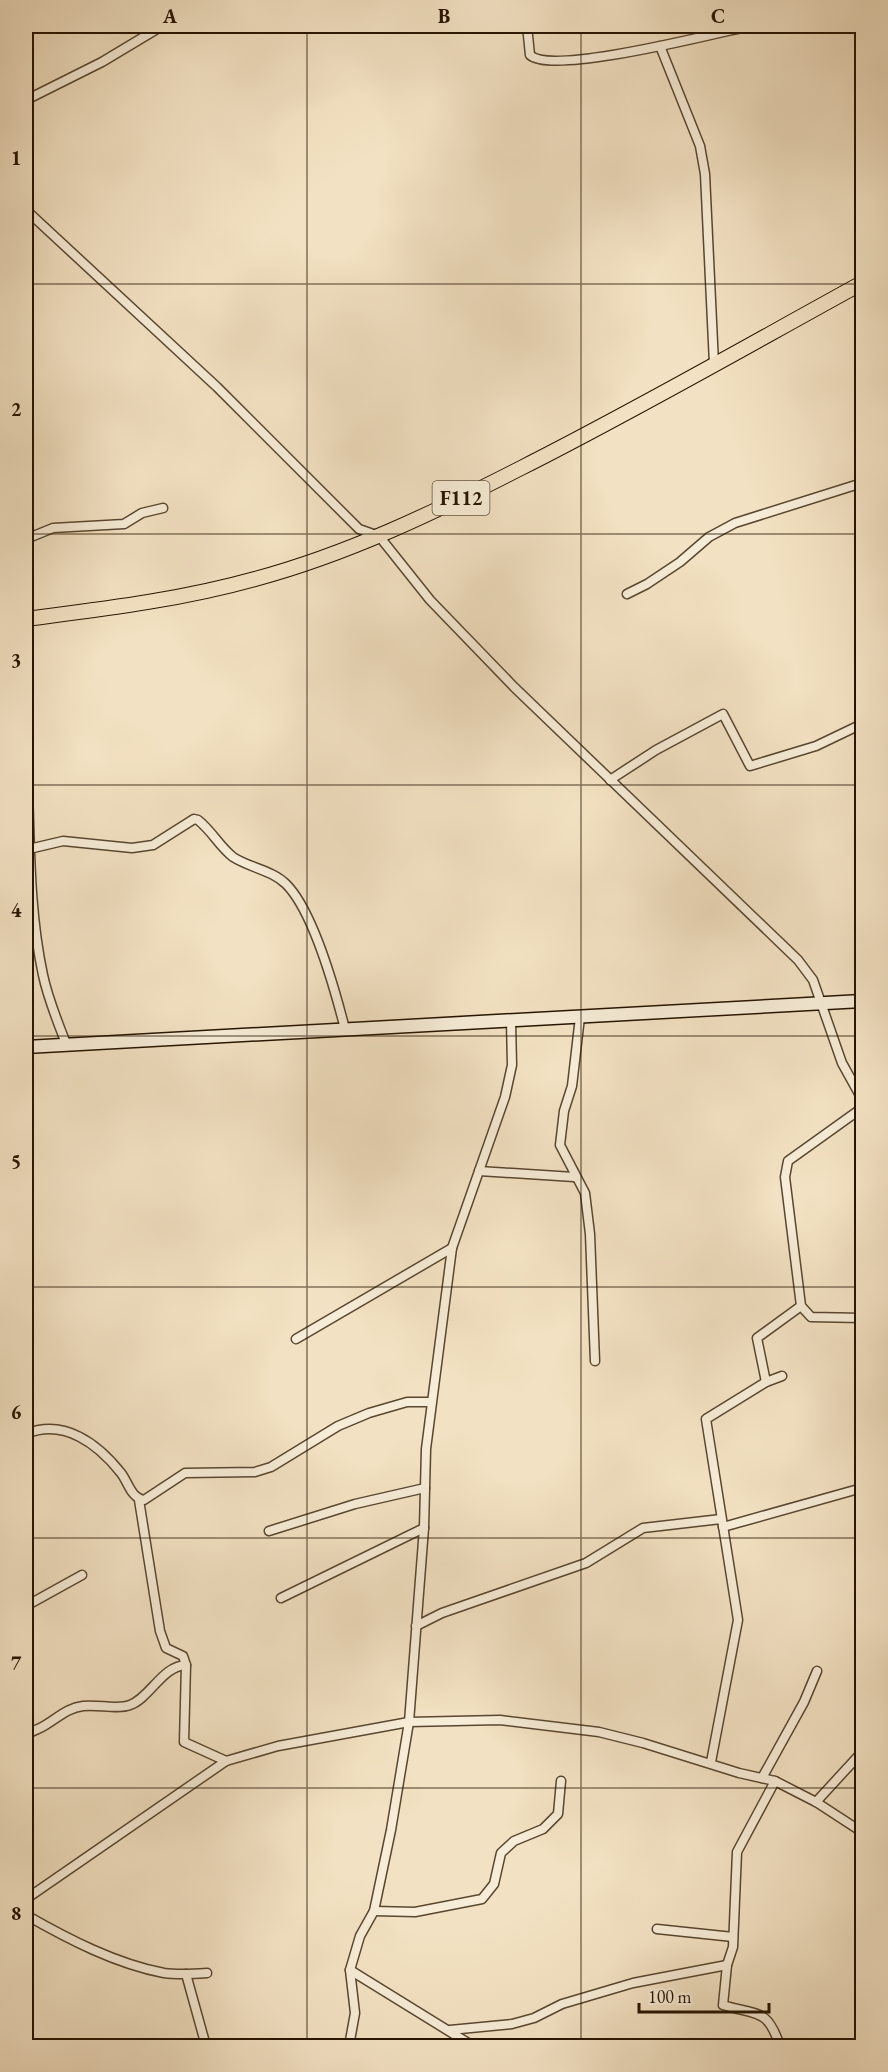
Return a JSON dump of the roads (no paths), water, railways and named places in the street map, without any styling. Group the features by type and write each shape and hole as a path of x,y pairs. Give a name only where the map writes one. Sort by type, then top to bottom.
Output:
{"main road":[{"name":"F112","path":"26,619 161,601 256,579 379,536 450,504 567,445 862,283"},
{"path":"26,1047 862,1001"}],"street":[{"path":"26,100 102,62 162,26"},
{"path":"527,26 530,56 538,61 598,58 750,26"},
{"path":"660,46 700,146 705,174 714,364"},
{"path":"26,210 218,387 359,529 379,536 430,600 610,780 798,960 813,980 842,1063 862,1099"},
{"path":"627,594 647,584 680,562 709,537 735,523 862,483"},
{"path":"26,539 53,528 124,524 142,513 163,508"},
{"path":"610,780 656,750 723,714 750,766 816,746 862,724"},
{"path":"26,749 28,849 35,930 43,978 67,1046"},
{"path":"28,849 63,841 132,848 153,845 194,819 198,820 231,855 242,862 272,873 297,896 330,973 345,1029"},
{"path":"580,1017 572,1086 564,1111 560,1145 574,1177 585,1193 595,1361"},
{"path":"349,2046 355,2013 350,1970 360,1936 374,1911 391,1830 409,1722 431,1401 444,1324 452,1248 505,1097 512,1065 511,1021"},
{"path":"862,1108 788,1161 784,1177 801,1306 811,1317 862,1318"},
{"path":"479,1171 574,1177"},
{"path":"296,1339 452,1248"},
{"path":"766,1382 758,1338 801,1306"},
{"path":"711,1762 738,1620 706,1419 766,1382 782,1376"},
{"path":"139,1500 149,1499 176,1477 185,1473 234,1474 271,1467 338,1426 369,1413 407,1402 431,1401"},
{"path":"26,1434 52,1428 76,1434 109,1460 139,1500 160,1631 166,1648 183,1656 186,1665 184,1742 226,1761"},
{"path":"269,1531 355,1504 425,1488"},
{"path":"416,1626 442,1613 586,1563 643,1528 722,1523 862,1488"},
{"path":"281,1598 424,1528"},
{"path":"26,1606 82,1575"},
{"path":"26,1734 44,1726 62,1712 81,1706 128,1706 140,1700 155,1684 180,1665 186,1665"},
{"path":"762,1778 804,1702 817,1671"},
{"path":"26,1899 226,1761 278,1746 409,1722 500,1720 547,1725 643,1743 775,1781 816,1802 862,1832"},
{"path":"816,1802 862,1752"},
{"path":"374,1911 416,1912 482,1899 494,1884 501,1853 514,1841 543,1828 558,1814 561,1781"},
{"path":"775,1781 736,1851 733,1937 727,1965 723,2005 762,2016 771,2021 780,2046"},
{"path":"26,1915 66,1938 120,1959 164,1973 207,1973"},
{"path":"657,1929 733,1937"},
{"path":"450,2030 512,2025 534,2018 562,2004 633,1983 727,1965"},
{"path":"350,1970 473,2046"},
{"path":"186,1974 206,2046"}]}
